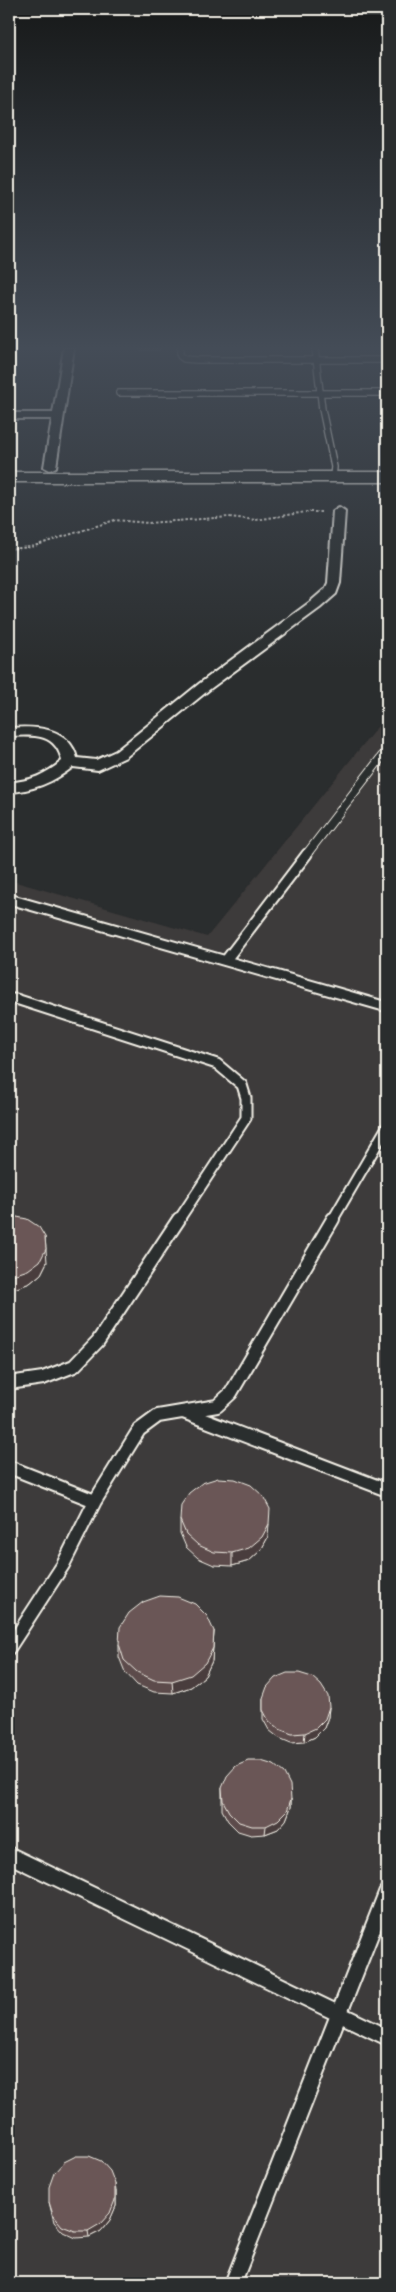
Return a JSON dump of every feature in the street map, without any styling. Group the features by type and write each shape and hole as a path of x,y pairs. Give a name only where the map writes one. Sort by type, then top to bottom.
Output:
{"highway":[{"path":"9,467 333,472 387,477"},
{"path":"9,477 333,472 387,468"}],"street":[{"path":"50,467 52,455"},
{"path":"9,787 37,783 52,777 70,762 98,765 121,754 205,686 315,605 331,591 336,569 339,511"},
{"path":"9,732 28,731 57,738 65,746 70,762"}],"lane":[{"path":"330,455 333,472"},
{"path":"226,960 387,750"},
{"path":"9,899 387,1007"},
{"path":"9,999 16,999 216,1064 236,1077 245,1090 247,1106 246,1118 98,1341 74,1366 43,1378 9,1383"},
{"path":"9,1648 63,1565 95,1501 139,1430 158,1416 218,1406 231,1393 387,1127"},
{"path":"180,1411 387,1490"},
{"path":"9,1468 95,1501"},
{"path":"9,1855 387,2037"},
{"path":"233,2283 387,1892"}],"path":[{"path":"9,550 31,547 115,520 148,522 241,517 256,520 306,512 339,511"}],"shaded area":[{"path":"387,715 387,2283 9,2283 9,880 207,937"}],"building":[{"path":"9,1216 27,1219 39,1227 45,1237 46,1249 40,1261 28,1270 9,1276"},
{"path":"218,1478 235,1479 251,1485 263,1496 270,1509 269,1524 262,1537 249,1548 232,1553 214,1552 198,1545 186,1534 180,1520 181,1505 189,1493 202,1483"},
{"path":"160,1596 178,1597 195,1604 207,1616 214,1631 213,1648 205,1663 191,1675 172,1681 154,1680 137,1672 124,1660 119,1644 120,1627 129,1613 143,1602"},
{"path":"287,1673 299,1673 312,1677 321,1685 328,1696 329,1707 325,1719 316,1728 305,1733 292,1734 279,1729 269,1721 263,1710 263,1698 267,1687 275,1678"},
{"path":"248,1761 261,1761 274,1765 284,1773 290,1785 291,1799 287,1811 278,1820 266,1826 252,1826 239,1822 229,1812 223,1801 222,1788 227,1776 236,1766"},
{"path":"76,2156 89,2156 101,2161 110,2171 115,2184 115,2200 110,2213 100,2224 88,2231 75,2231 62,2226 53,2215 49,2202 49,2187 54,2173 64,2162"}]}
